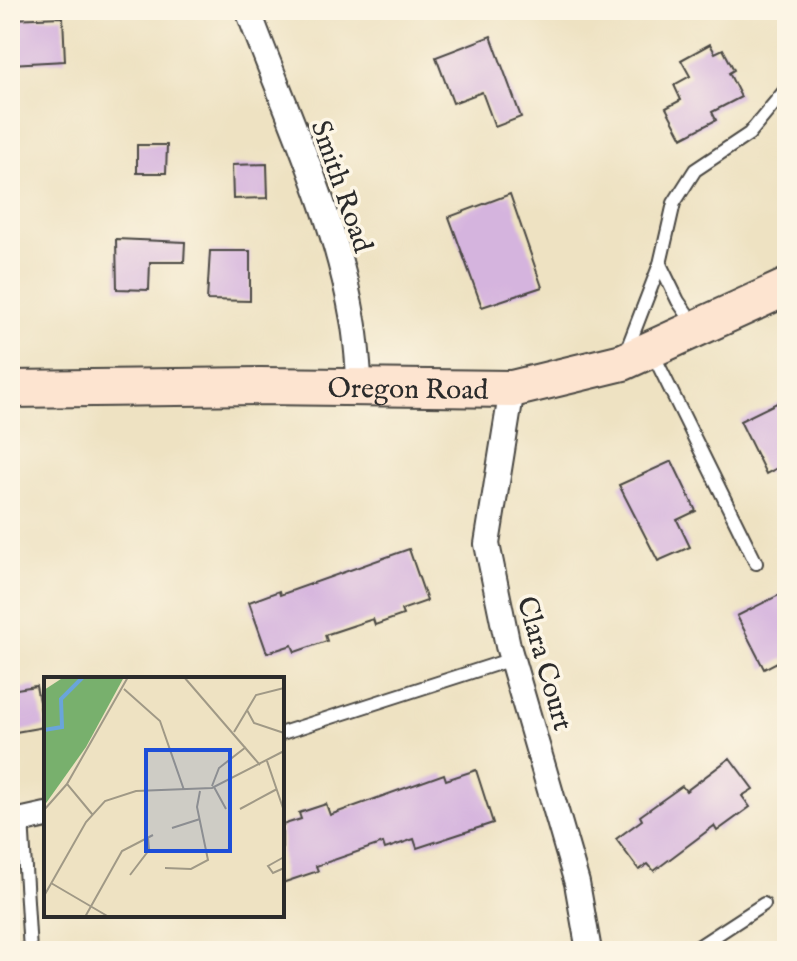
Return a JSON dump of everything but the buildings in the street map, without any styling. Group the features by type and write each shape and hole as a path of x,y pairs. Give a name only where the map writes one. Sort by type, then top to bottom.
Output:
{"street":[{"name":"Smith Road","path":"248,10 322,207 353,319 360,388"},
{"name":"Oregon Road","path":"10,389 512,389 637,356 787,287"},
{"name":"Clara Court","path":"512,389 487,544 512,659 577,883 589,951"},
{"path":"16,821 44,815"}],"lane":[{"path":"756,563 637,356 674,203 695,170 749,134 787,88"},
{"path":"660,264 678,301 698,329"},
{"path":"284,732 512,659"},
{"path":"16,821 30,951"},
{"path":"692,951 764,904"}]}
